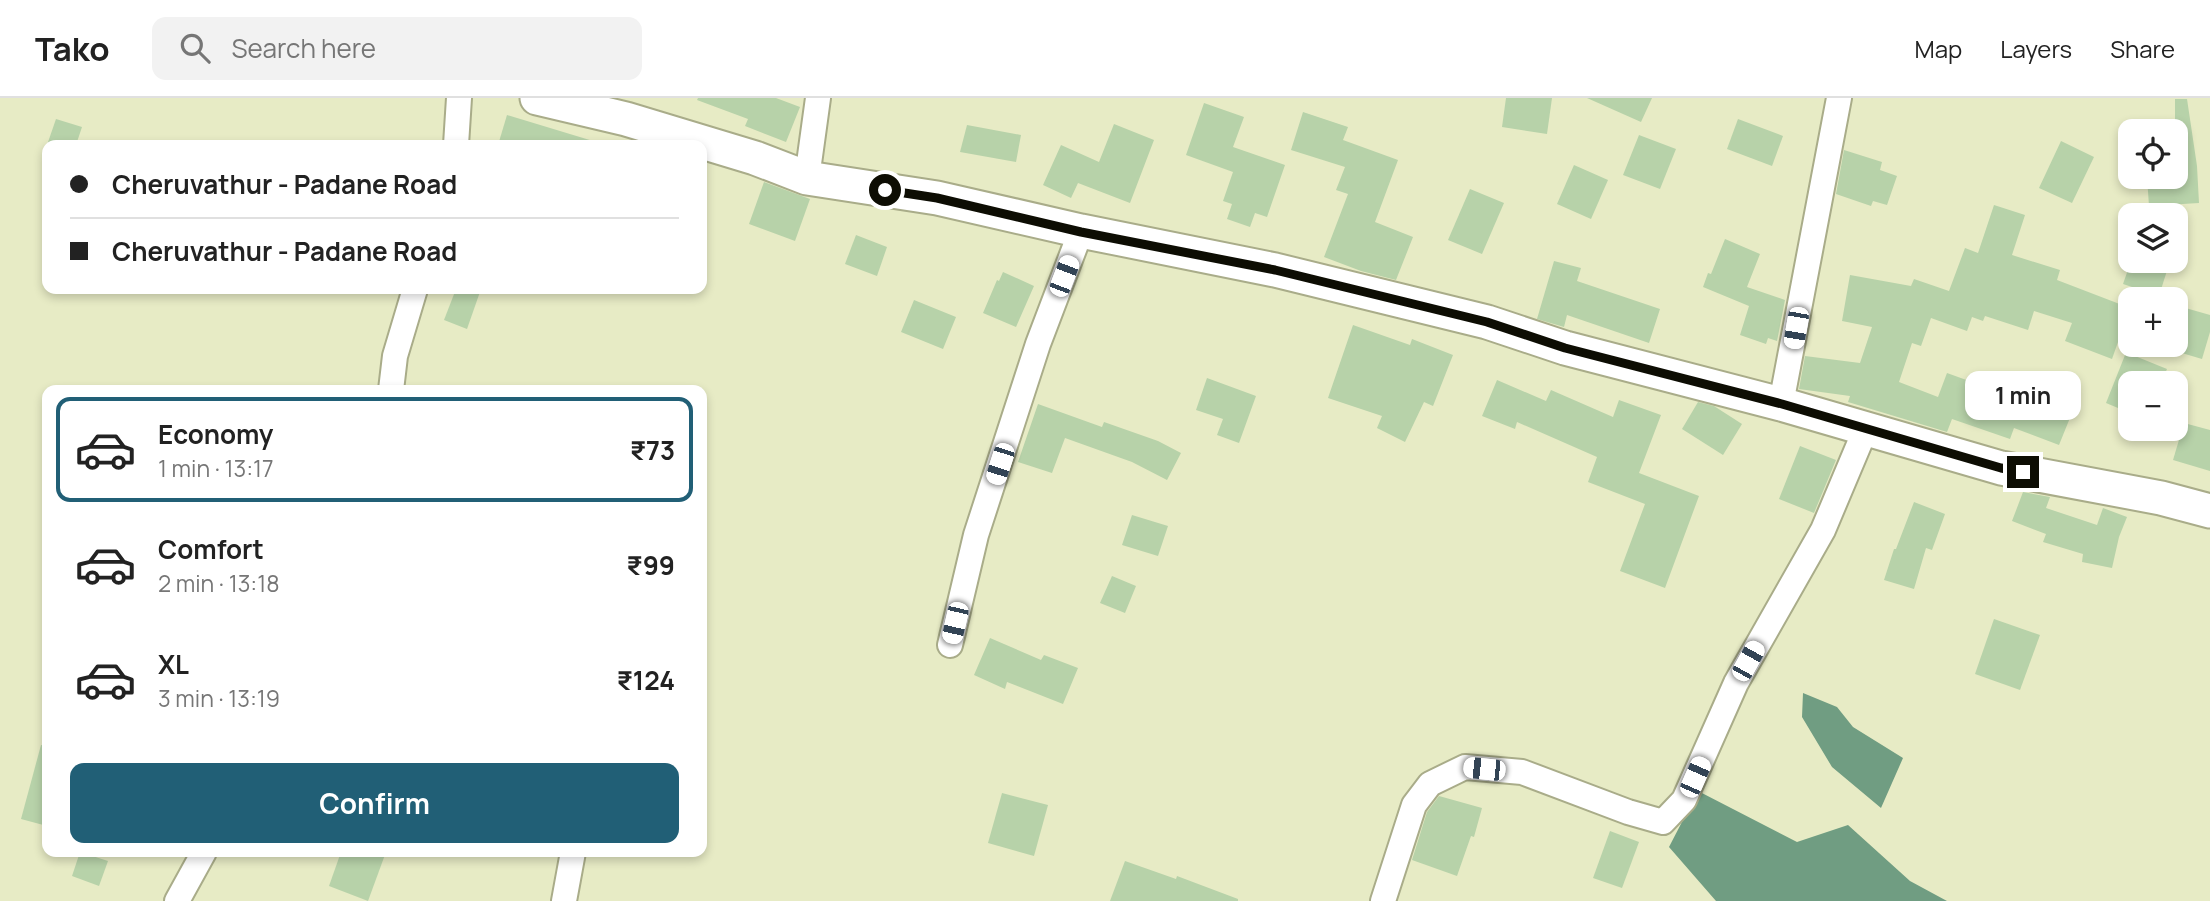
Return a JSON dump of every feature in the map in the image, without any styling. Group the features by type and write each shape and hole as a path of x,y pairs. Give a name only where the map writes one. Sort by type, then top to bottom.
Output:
{"main road":[{"path":"537,98 626,119 695,140"},
{"path":"707,143 807,178 937,198 1081,232 1275,270 1487,322 1565,348 1782,404 2001,468 2148,496 2210,511"}],"street":[{"path":"456,140 458,98"},
{"path":"807,178 818,98"},
{"path":"1782,404 1839,98"},
{"path":"950,645 976,535 1038,344 1081,232"},
{"path":"392,385 395,356 414,294"},
{"path":"1383,901 1414,805 1430,783 1465,767 1522,772 1628,812 1663,822 1685,800 1736,683 1823,530 1866,428"},
{"path":"177,901 201,857"},
{"path":"564,901 572,857"}],"shaded area":[{"path":"1803,693 1837,707 1853,727 1903,758 1881,808 1832,767 1802,717"},
{"path":"1698,791 1797,842 1848,825 1910,881 1947,901 1716,901 1669,847"}],"building":[{"path":"776,98 800,107 786,142 745,126 748,119 697,100"},
{"path":"1506,98 1552,98 1547,134 1502,127"},
{"path":"1587,98 1652,98 1641,122"},
{"path":"2175,99 2187,99 2197,166 2199,203 2149,203 2148,189 2188,189 2188,119 2175,119"},
{"path":"1204,103 1244,117 1233,147 1285,165 1267,217 1255,213 1250,227 1227,219 1232,204 1223,201 1233,172 1186,155"},
{"path":"1303,112 1348,127 1343,140 1398,160 1375,222 1413,237 1396,280 1324,257 1348,194 1336,190 1345,167 1291,150"},
{"path":"507,115 590,140 500,140"},
{"path":"56,119 82,127 78,140 49,140"},
{"path":"1738,119 1783,136 1772,166 1727,149"},
{"path":"1114,124 1154,140 1130,203 1078,183 1071,198 1043,185 1061,145 1099,162"},
{"path":"967,125 1021,135 1016,162 960,152"},
{"path":"1639,135 1676,149 1660,189 1623,175"},
{"path":"2061,141 2094,157 2072,203 2039,188"},
{"path":"1844,150 1882,162 1880,170 1897,176 1887,205 1873,201 1871,206 1836,194"},
{"path":"1574,165 1608,180 1591,219 1557,204"},
{"path":"764,182 810,199 795,241 749,224"},
{"path":"1470,189 1504,203 1482,254 1448,240"},
{"path":"1994,205 2025,215 2012,255 2060,270 2057,280 2118,303 2118,342 2112,359 2065,341 2072,323 2034,311 2028,330 1985,316 1983,321 1972,317 1967,331 1931,318 1921,346 1912,343 1899,382 1938,397 1947,373 1983,386 1987,374 2046,394 2047,391 2076,403 2059,445 2014,428 2010,439 1952,419 1947,432 1848,402 1850,396 1799,389 1805,356 1860,363 1872,327 1842,321 1850,275 1911,286 1914,279 1949,291 1965,248 1978,253"},
{"path":"856,235 887,247 877,276 845,264"},
{"path":"1725,239 1760,254 1747,287 1785,300 1777,341 1768,338 1766,344 1740,335 1749,306 1703,287"},
{"path":"1554,261 1581,268 1577,281 1660,309 1649,343 1567,315 1564,327 1537,319"},
{"path":"1003,272 1034,286 1016,327 983,313"},
{"path":"2127,273 2166,273 2162,287 2132,287 2123,284"},
{"path":"454,294 479,294 467,329 444,320"},
{"path":"914,300 956,317 943,349 901,332"},
{"path":"2188,309 2210,315 2210,332 2202,359 2188,355"},
{"path":"1353,325 1410,345 1412,339 1453,355 1433,406 1424,402 1405,442 1377,428 1382,416 1328,398"},
{"path":"2124,357 2137,357 2167,369 2166,371 2119,371"},
{"path":"2118,373 2118,408 2106,403"},
{"path":"1207,378 1256,396 1239,443 1217,435 1223,419 1196,410"},
{"path":"1497,380 1546,401 1551,390 1613,417 1619,400 1661,415 1639,473 1699,496 1665,588 1620,571 1645,504 1588,482 1597,457 1517,422 1515,429 1482,416"},
{"path":"1698,402 1714,406 1742,424 1723,455 1682,429"},
{"path":"1038,404 1102,427 1104,422 1158,441 1181,453 1167,480 1132,462 1065,438 1052,473 1018,462"},
{"path":"2188,424 2210,430 2210,471 2173,460 2179,441 2188,441"},
{"path":"1800,446 1836,460 1814,513 1779,499"},
{"path":"2023,492 2050,497 2046,508 2097,525 2103,508 2127,517 2112,568 2082,562 2083,554 2043,542 2046,534 2012,521"},
{"path":"1914,502 1945,514 1932,550 1926,548 1914,589 1884,580"},
{"path":"1132,515 1168,526 1158,556 1122,545"},
{"path":"1112,576 1136,586 1125,613 1100,603"},
{"path":"1994,619 2040,635 2020,690 1975,674"},
{"path":"990,638 1041,660 1044,655 1078,668 1063,704 1007,682 1005,689 974,675"},
{"path":"41,745 42,745 42,825 21,819"},
{"path":"1002,793 1048,805 1034,856 988,843"},
{"path":"1439,796 1482,808 1474,837 1471,836 1457,876 1412,860 1427,812"},
{"path":"1610,831 1639,842 1622,888 1593,878"},
{"path":"78,857 96,857 108,861 99,886 72,876"},
{"path":"339,857 384,857 368,901 329,886"},
{"path":"1125,861 1176,879 1177,876 1238,901 1110,901"}],"route":[{"path":"885,190 937,198 1081,232 1275,270 1487,322 1565,348 1782,404 2001,468 2023,472"}]}
